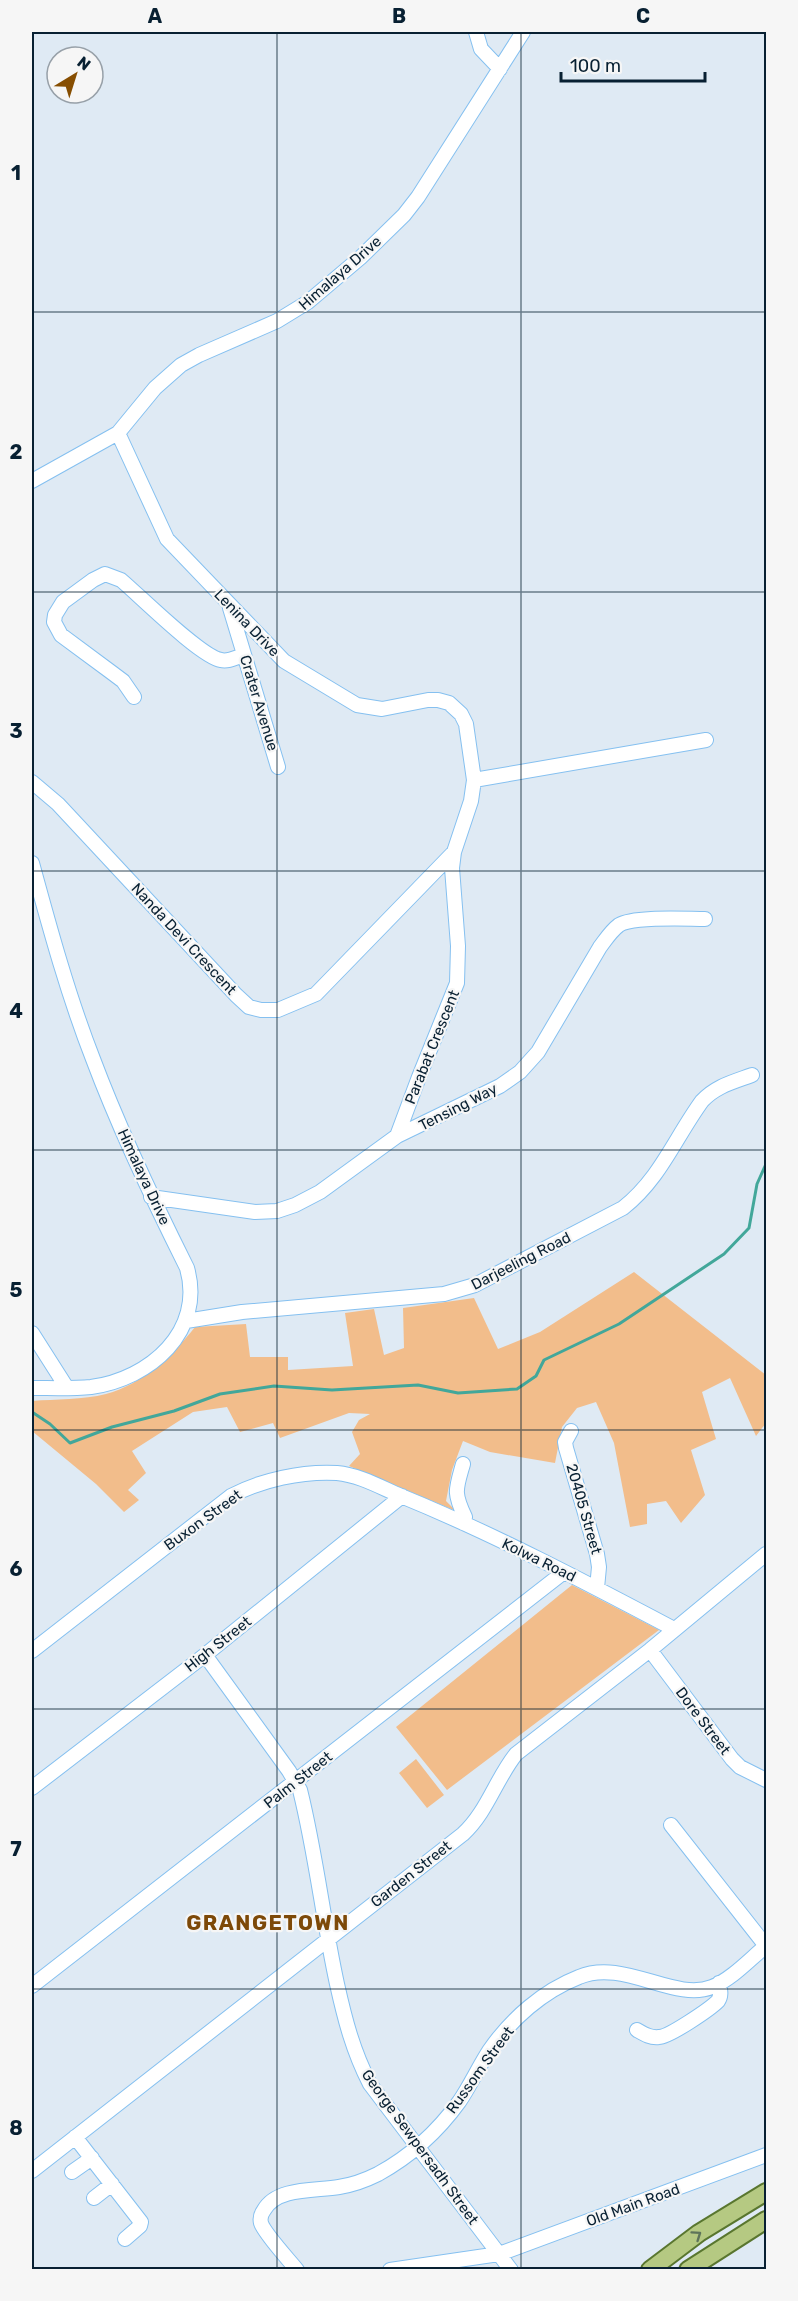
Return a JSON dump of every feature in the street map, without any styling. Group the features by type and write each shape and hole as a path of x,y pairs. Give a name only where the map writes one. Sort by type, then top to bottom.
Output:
{"main road":[{"path":"650,2270 699,2233 766,2192"},
{"path":"688,2270 766,2220"}],"street":[{"path":"476,32 481,50 500,69"},
{"name":"Himalaya Drive","path":"32,481 118,433 155,388 181,365 296,310 360,258 404,215 418,197 523,32"},
{"name":"Lenina Drive","path":"118,433 166,538 284,661 357,705 382,709 428,700 449,703"},
{"path":"134,697 123,681 61,635 54,622 55,615 63,603 101,575 110,574 121,580 193,644 213,657 222,660 244,655"},
{"name":"Crater Avenue","path":"229,606 278,766"},
{"name":"Parabat Crescent","path":"397,1136 418,1077 457,983 458,946 452,868 454,852 466,818 474,780 466,724 461,714 449,703"},
{"path":"474,780 706,740"},
{"name":"Nanda Devi Crescent","path":"32,782 58,804 236,996 249,1007 261,1010 278,1010 316,994 332,981 454,852"},
{"name":"Himalaya Drive","path":"32,863 70,993 93,1059 151,1197 187,1268 191,1284 191,1299 186,1321 173,1343 159,1357 137,1372 116,1381 91,1387 32,1388"},
{"name":"Tensing Way","path":"151,1197 255,1212 277,1211 296,1205 320,1192 397,1136 500,1086 531,1063 600,947 610,932 621,924 656,919 705,919"},
{"name":"Darjeeling Road","path":"186,1321 242,1312 444,1294 475,1285 623,1208 639,1196 654,1178 710,1092 720,1086 752,1076"},
{"path":"32,1333 67,1388"},
{"name":"20405 Street","path":"571,1431 565,1442 597,1554 599,1566 597,1588"},
{"path":"463,1464 456,1491 465,1517 463,1523"},
{"name":"Buxon Street","path":"32,1651 231,1496 248,1487 294,1477 338,1473 356,1477 402,1496"},
{"name":"Kolwa Road","path":"402,1496 597,1588 675,1629"},
{"name":"High Street","path":"32,1788 205,1655 402,1496"},
{"path":"762,1558 766,1573"},
{"name":"Garden Street","path":"32,2171 474,1824 505,1767 516,1754 650,1650 762,1558"},
{"name":"Palm Street","path":"32,1986 564,1572"},
{"name":"Dore Street","path":"650,1650 732,1759 740,1767 766,1780"},
{"name":"George Sewpersadh Street","path":"205,1655 295,1782 303,1804 327,1939 349,2035 370,2084 419,2145 511,2270"},
{"path":"671,1825 766,1946"},
{"name":"Russom Street","path":"297,2270 262,2226 261,2215 269,2203 283,2195 341,2187 365,2180 393,2165 419,2145 458,2103 500,2036 547,1992 582,1975 616,1973 695,1990 712,1987 766,1946"},
{"path":"637,2030 648,2036 665,2037 674,2033 719,2000 721,1993 719,1983"},
{"path":"695,1990 705,2009"},
{"path":"75,2137 142,2223 125,2239"},
{"name":"Old Main Road","path":"499,2254 766,2155"},
{"path":"72,2172 92,2158"},
{"path":"94,2198 112,2184"},
{"path":"390,2270 499,2254"}],"shaded area":[{"path":"634,1272 766,1375 766,1423 756,1436 730,1378 702,1392 716,1439 691,1450 705,1495 681,1523 666,1501 647,1504 647,1524 630,1527 614,1443 596,1402 577,1408 562,1427 555,1463 490,1452 463,1441 452,1470 446,1501 456,1511 349,1466 360,1454 352,1432 359,1420 370,1414 349,1413 280,1438 273,1423 240,1432 227,1407 193,1412 132,1451 146,1473 128,1490 139,1500 124,1512 96,1484 32,1431 32,1401 88,1397 120,1389 156,1368 195,1327 246,1324 250,1357 288,1357 288,1370 353,1366 345,1313 374,1309 384,1355 404,1348 403,1308 474,1298 498,1349 540,1332"},
{"path":"572,1585 659,1630 447,1790 396,1727"},
{"path":"416,1759 444,1795 427,1808 399,1773"}],"waterway":[{"path":"32,1412 50,1424 70,1443 112,1427 174,1411 220,1394 274,1386 332,1390 418,1385 458,1393 517,1389 536,1376 544,1360 619,1324 724,1254 749,1228 757,1184 766,1164"}],"district":[{"name":"GRANGETOWN","path":"268,1923"}]}
